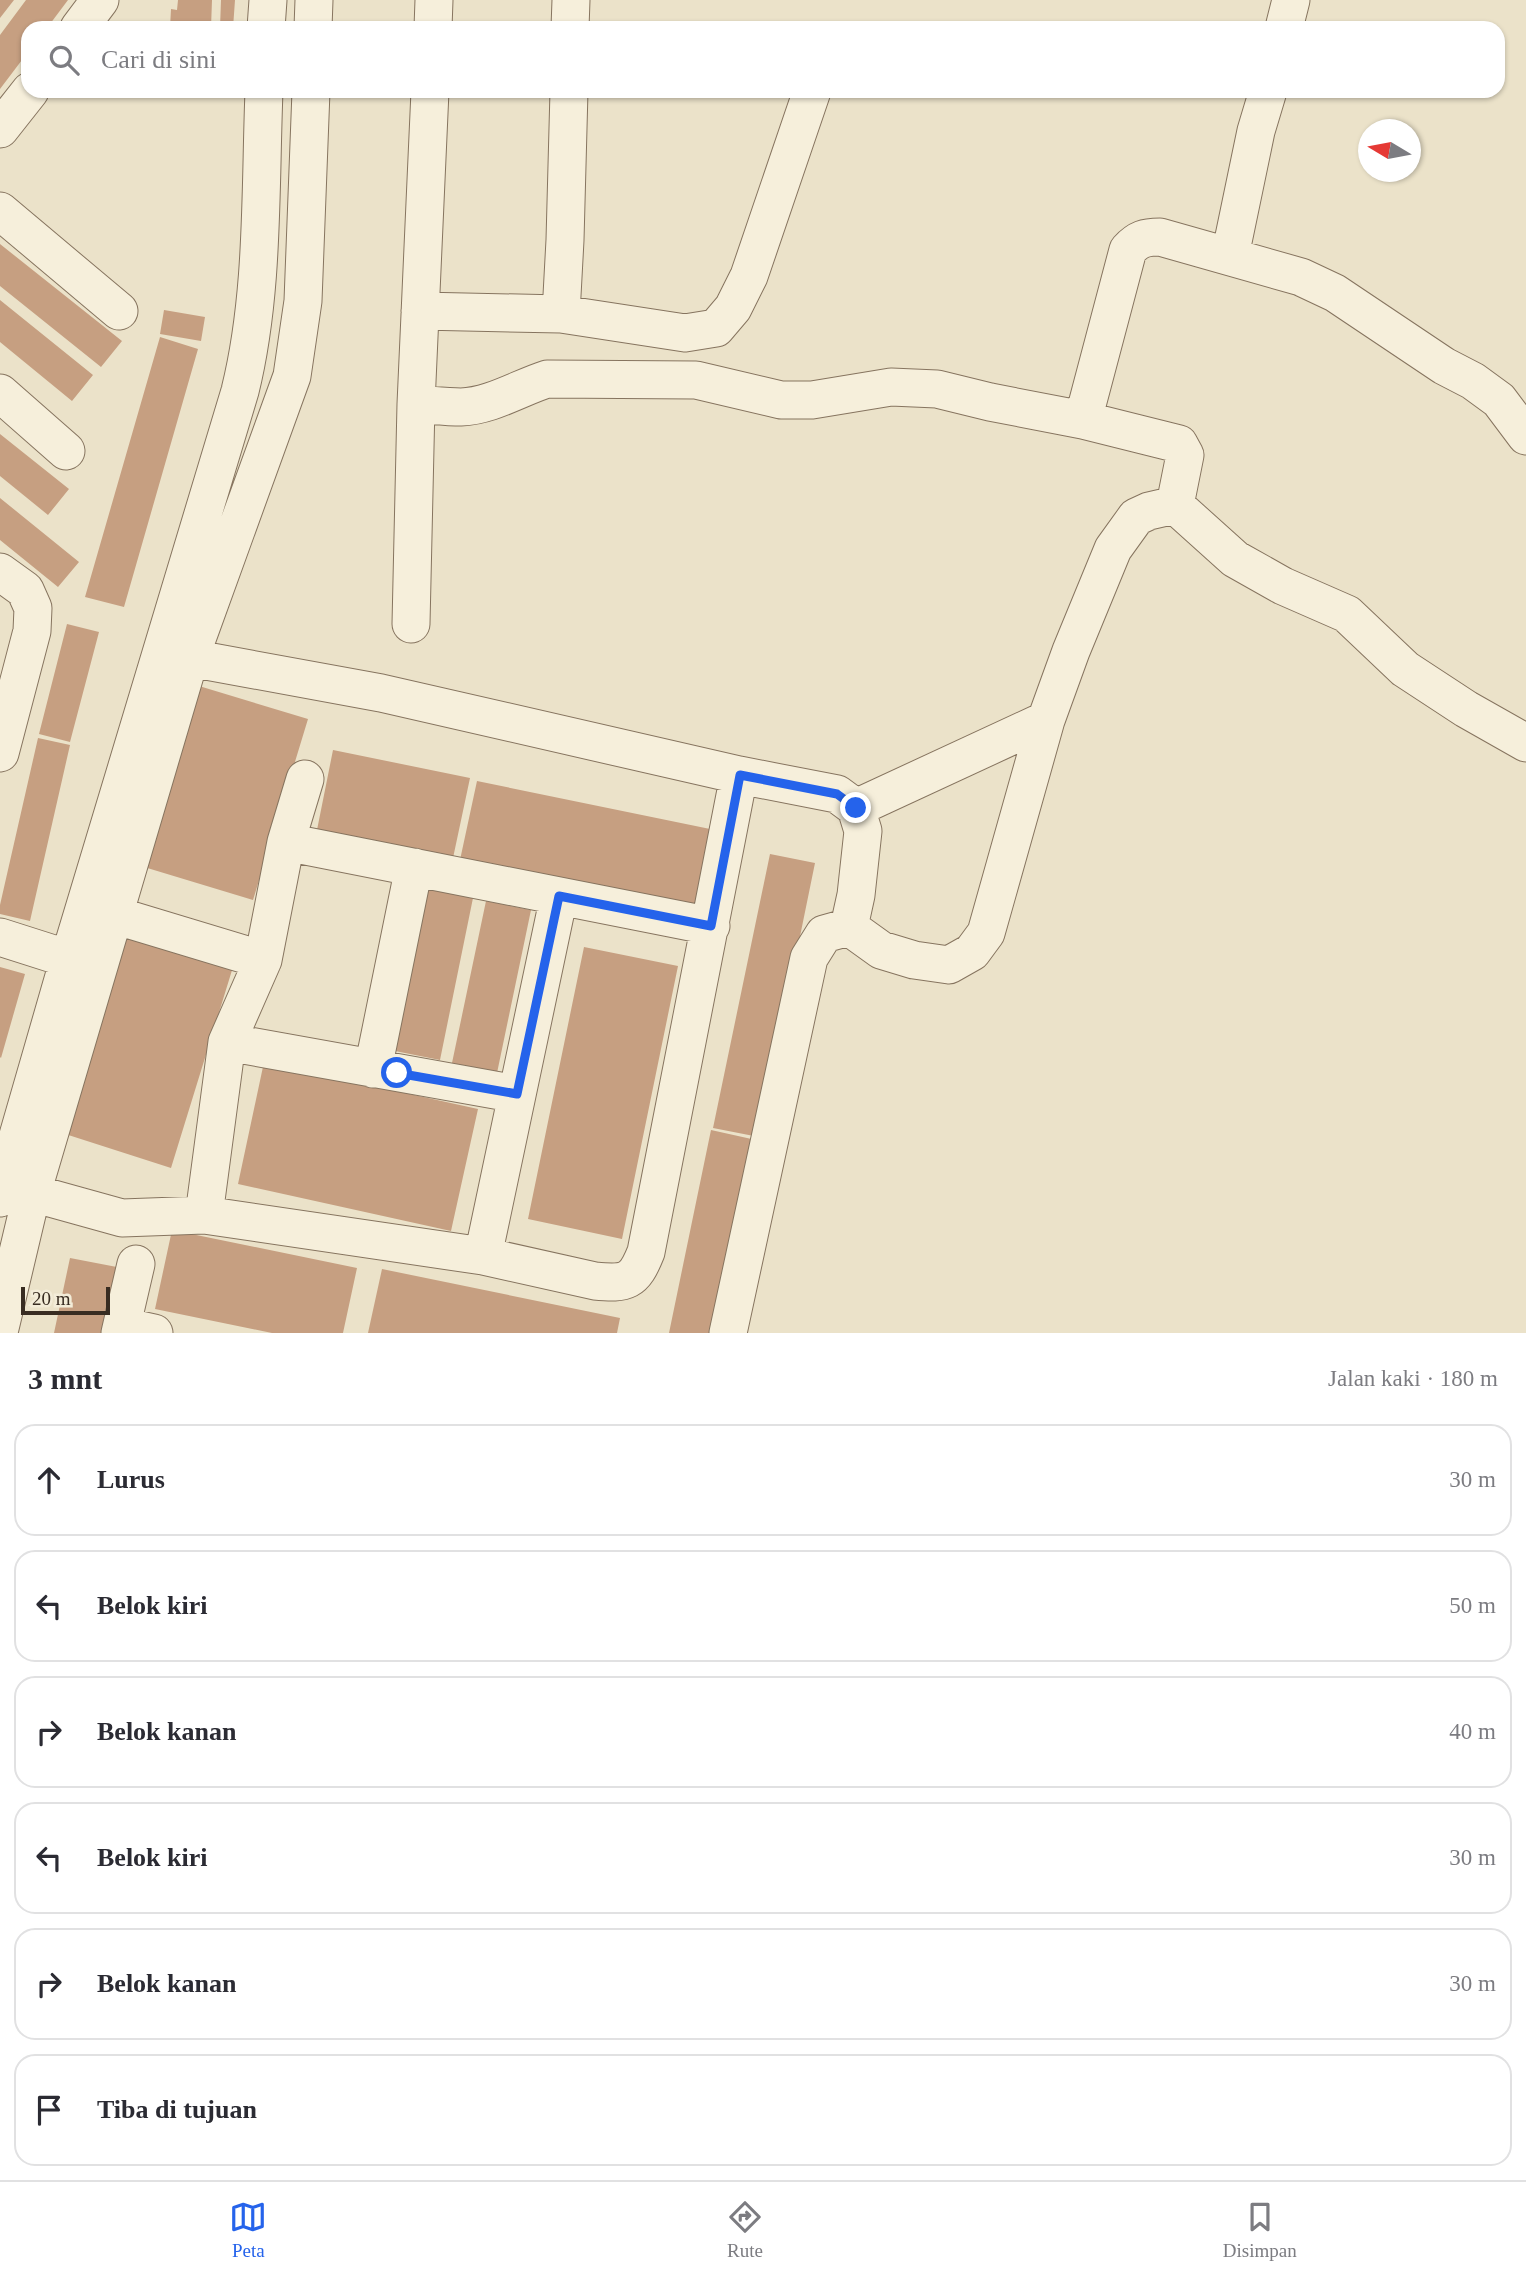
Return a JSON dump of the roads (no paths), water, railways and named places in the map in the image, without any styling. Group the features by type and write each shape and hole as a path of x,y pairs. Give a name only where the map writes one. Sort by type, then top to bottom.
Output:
{"street":[{"path":"84,21 100,0"},
{"path":"267,21 268,0"},
{"path":"313,21 314,0"},
{"path":"433,21 434,0"},
{"path":"570,21 571,0"},
{"path":"1286,21 1290,0"},
{"path":"0,129 24,98"},
{"path":"16,1195 114,915 251,348 258,253 264,98"},
{"path":"0,1328 16,1195 69,959 177,654 292,376 303,301 311,98"},
{"path":"411,624 416,404 430,98"},
{"path":"561,314 569,98"},
{"path":"420,311 561,314 685,333 716,328 733,308 749,276 809,98"},
{"path":"1230,256 1256,131 1266,98"},
{"path":"0,211 119,312"},
{"path":"1083,420 1128,250 1136,241 1146,237 1160,237 1300,277 1335,293 1499,400 1526,436"},
{"path":"416,404 464,407 510,394 547,379 696,380 781,400 812,400 891,387 937,388 1179,444 1185,455 1175,505"},
{"path":"0,393 65,451"},
{"path":"728,1333 809,958 824,933 849,927 881,950 914,960 949,965 972,952 986,933 1046,720 1113,549 1136,517 1175,505"},
{"path":"1175,505 1235,559 1283,586 1347,614 1405,669 1466,709 1526,743"},
{"path":"0,572 25,590 33,608 32,631 1,746"},
{"path":"177,654 382,692 740,775 837,794 856,808 863,831 856,895 849,927"},
{"path":"856,808 1046,720"},
{"path":"16,1195 122,1218 204,1215 483,1256 595,1281 614,1283 628,1280 638,1271 646,1252 740,775"},
{"path":"204,1215 227,1042 263,960 286,842 305,779"},
{"path":"286,842 711,926"},
{"path":"373,1069 414,867"},
{"path":"483,1256 559,896"},
{"path":"114,915 263,960"},
{"path":"0,937 69,959"},
{"path":"227,1042 517,1094"},
{"path":"132,1331 136,1264"}]}
